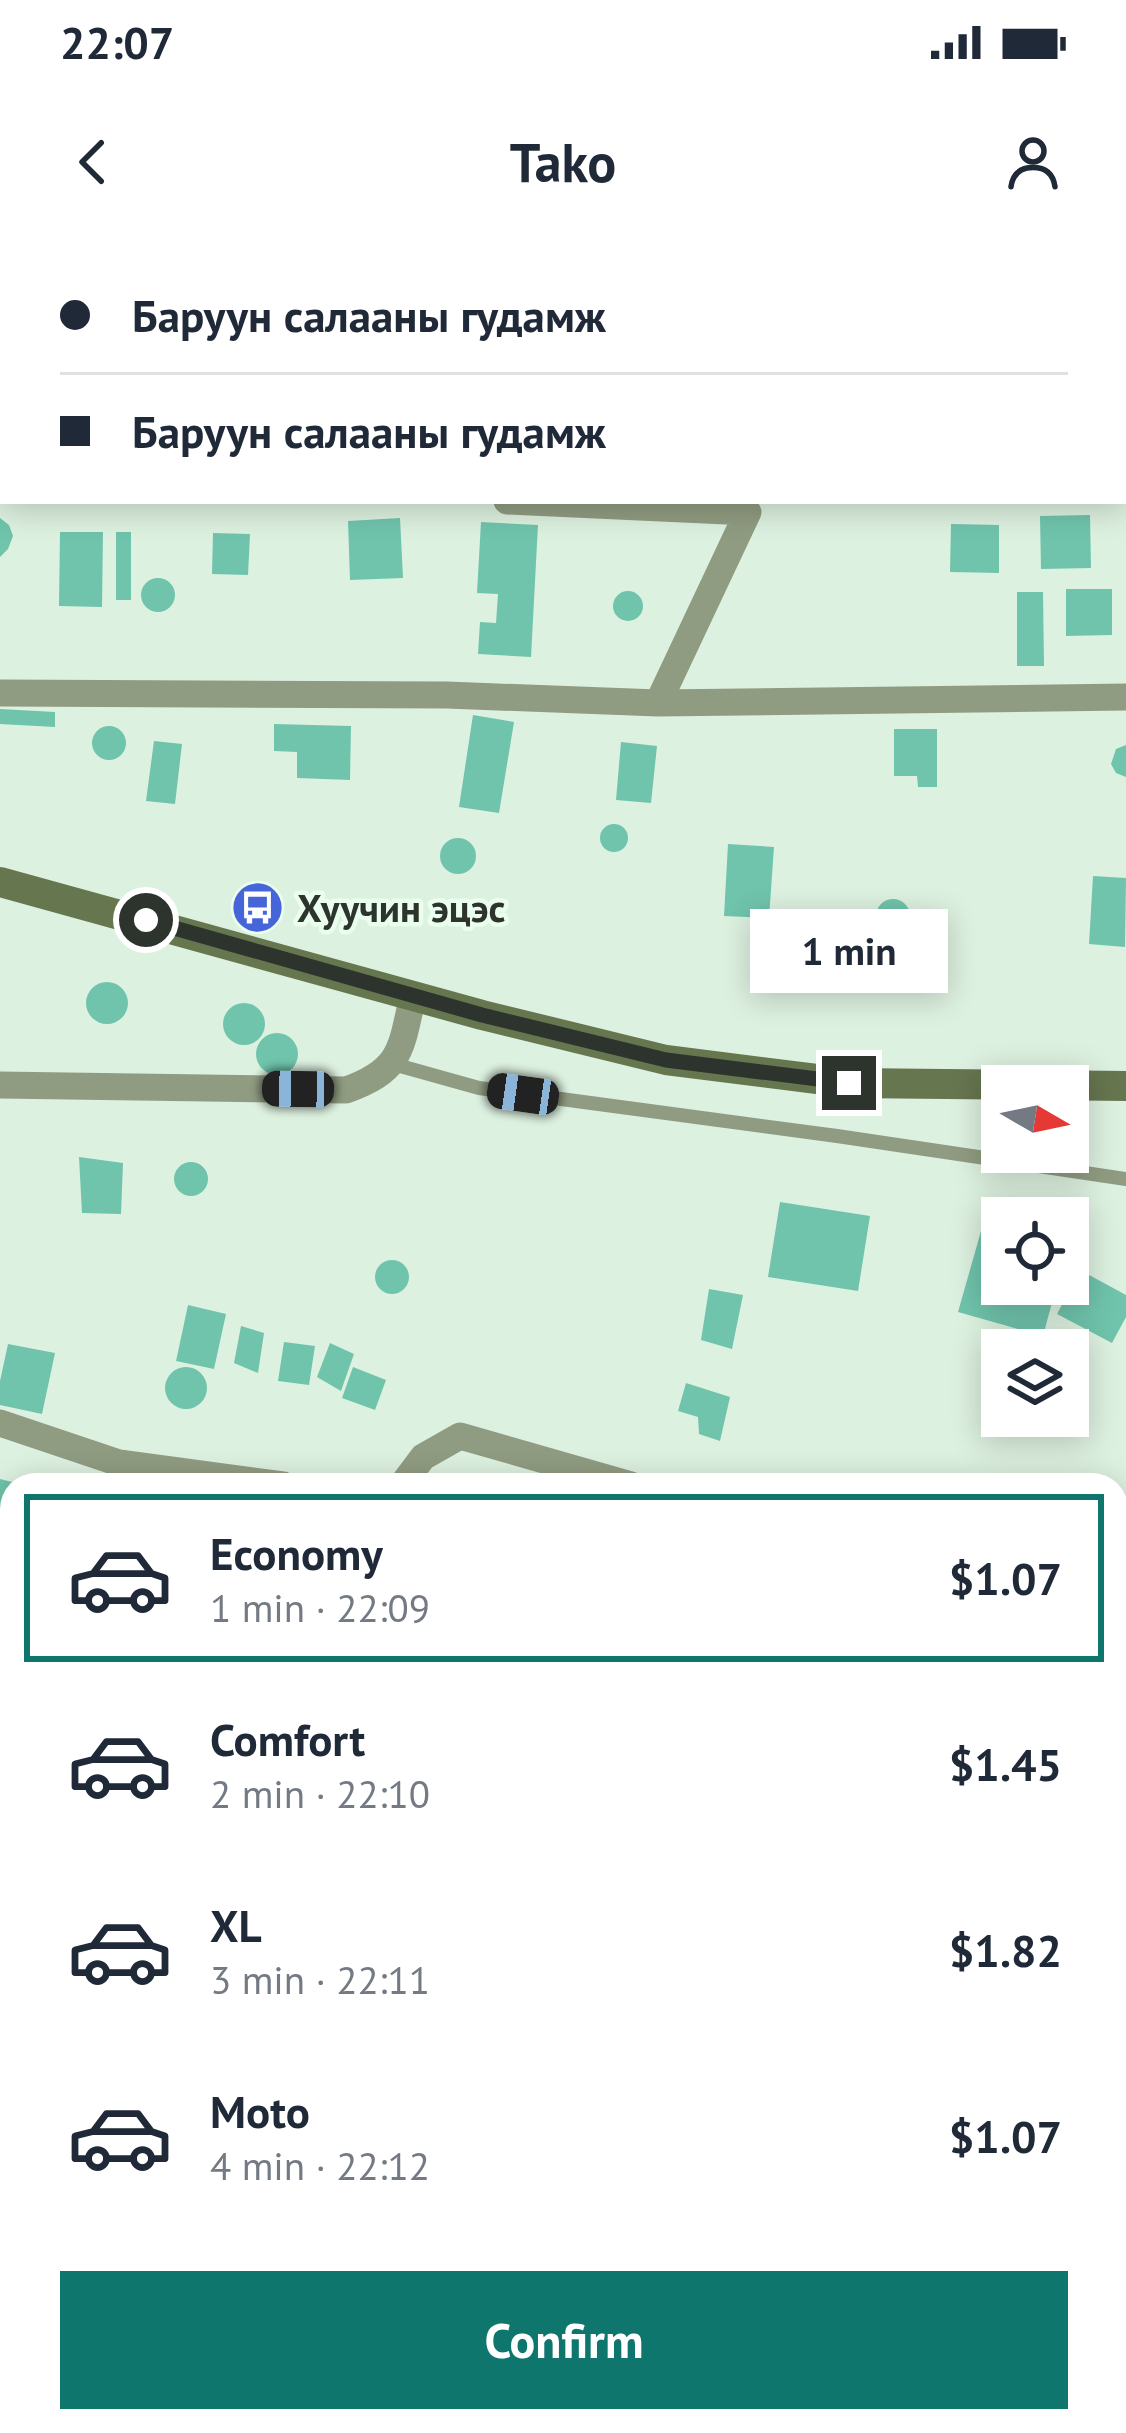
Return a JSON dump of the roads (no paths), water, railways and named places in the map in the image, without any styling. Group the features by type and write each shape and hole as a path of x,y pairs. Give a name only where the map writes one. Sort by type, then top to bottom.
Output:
{"main road":[{"path":"0,882 666,1060 849,1083 1126,1086"}],"street":[{"path":"628,504 750,507 658,703"},
{"path":"0,693 447,694 658,703 1126,697"},
{"path":"0,1084 346,1090 371,1081 393,1064 413,995"},
{"path":"0,1423 118,1463 193,1473"},
{"path":"411,1473 423,1457 460,1436 589,1473"}],"lane":[{"path":"393,1064 479,1088 1126,1179"}],"place":[{"name":"Хуучин эцэс","path":"258,908"}]}
